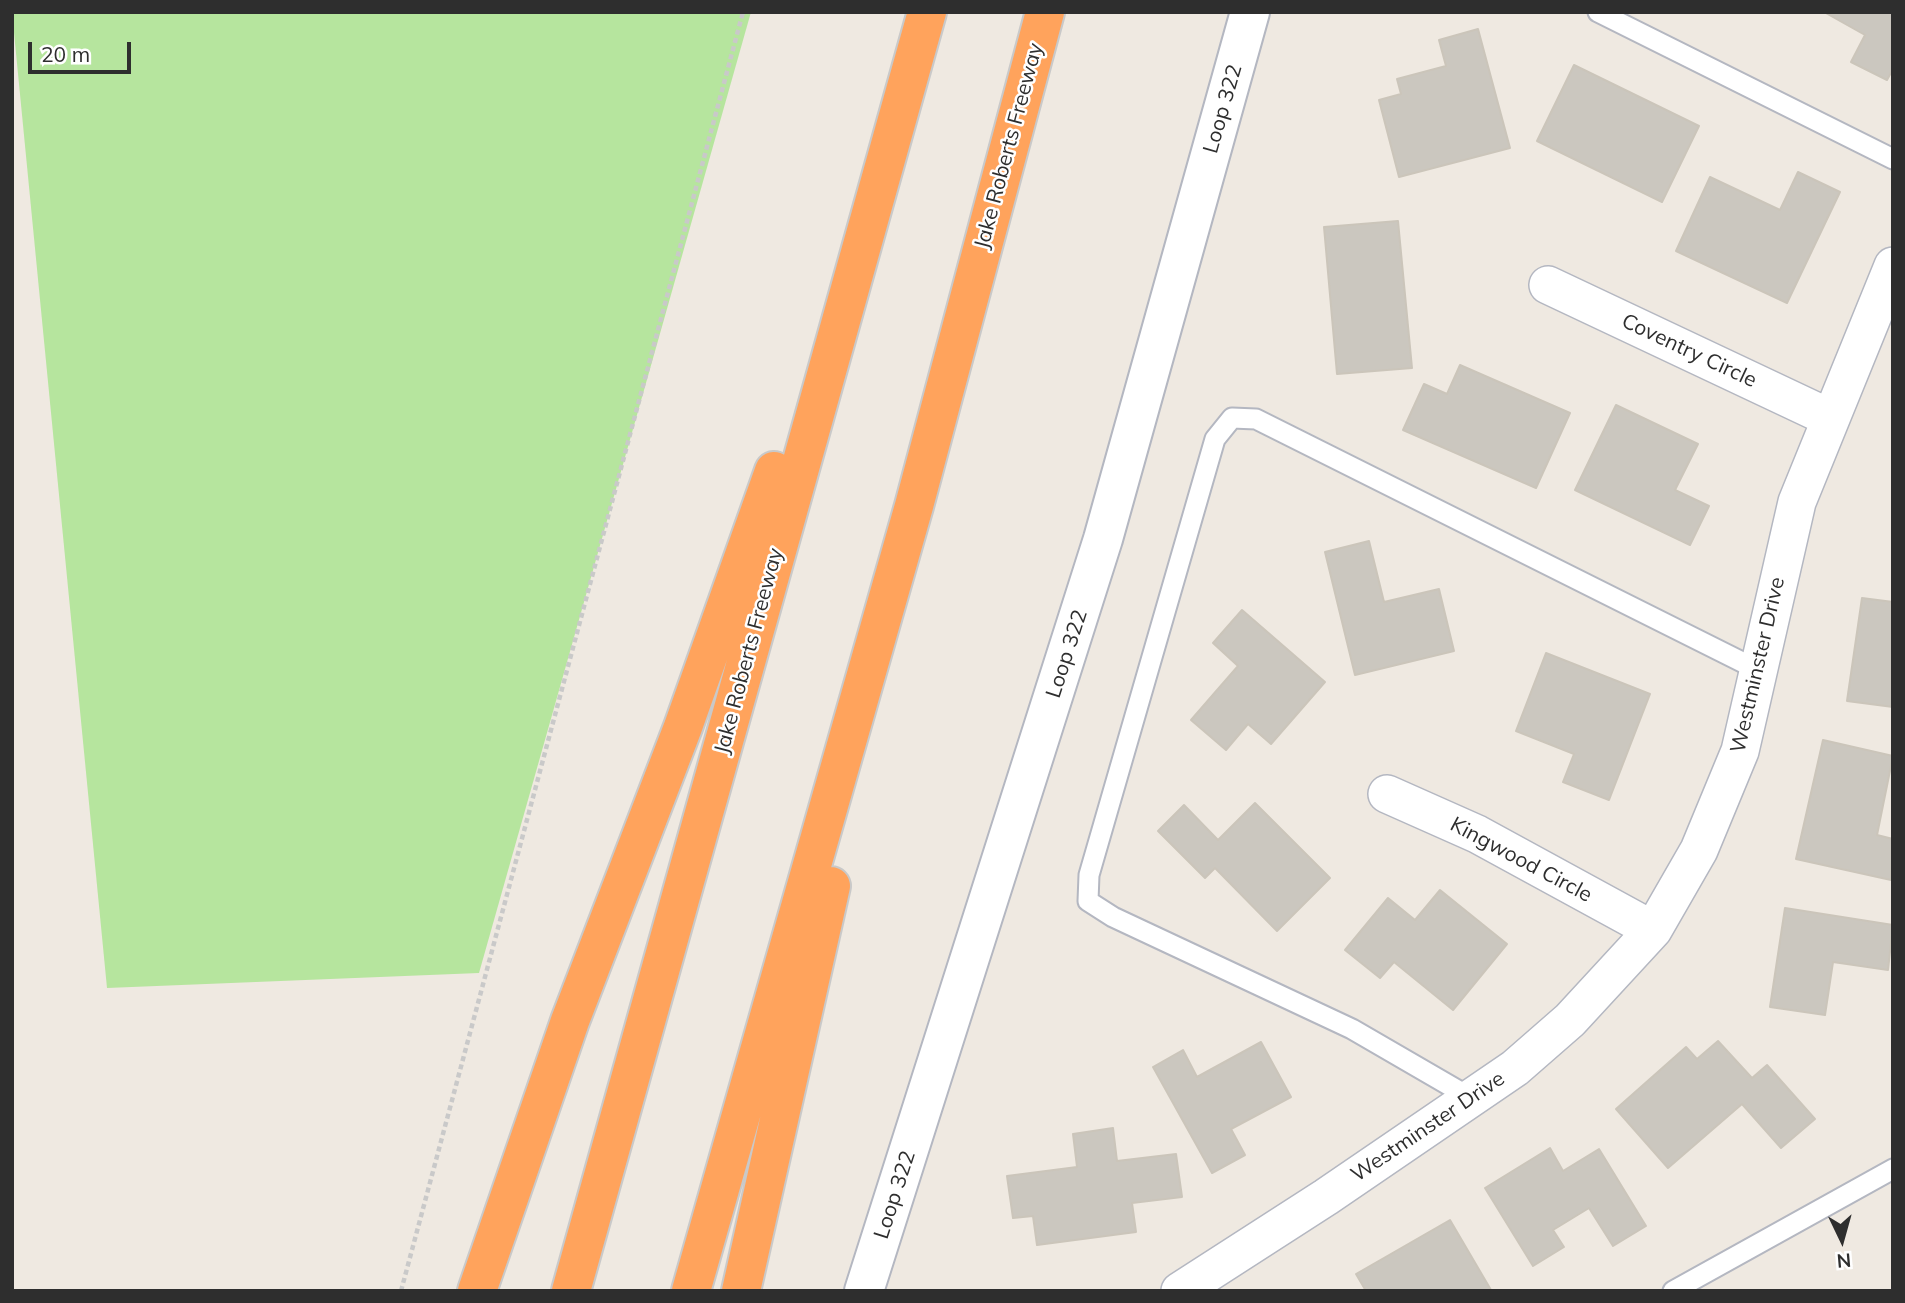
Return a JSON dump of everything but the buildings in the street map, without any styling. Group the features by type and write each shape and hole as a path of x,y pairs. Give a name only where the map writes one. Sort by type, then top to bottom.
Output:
{"highway":[{"name":"Jake Roberts Freeway","path":"571,1291 927,12"},
{"name":"Jake Roberts Freeway","path":"691,1291 914,506 1045,12"},
{"path":"477,1291 570,1021 683,727 892,136"},
{"path":"741,1291 914,506"}],"main road":[{"name":"Loop 322","path":"864,1291 1103,539 1250,12"}],"street":[{"name":"Westminster Drive","path":"1180,1291 1515,1068 1570,1020 1653,930 1699,850 1740,751 1797,502 1893,266"},
{"name":"Coventry Circle","path":"1548,285 1830,418"},
{"name":"Kingwood Circle","path":"1387,794 1477,834 1653,930"}],"lane":[{"path":"1598,12 1893,159"},
{"path":"1471,1098 1352,1029 1113,917 1088,901 1089,875 1214,439 1232,418 1256,419 1758,670"},
{"path":"1672,1291 1893,1169"}],"path":[{"path":"401,1291 743,12"}],"green space":[{"path":"12,12 751,12 479,973 107,988"}]}
